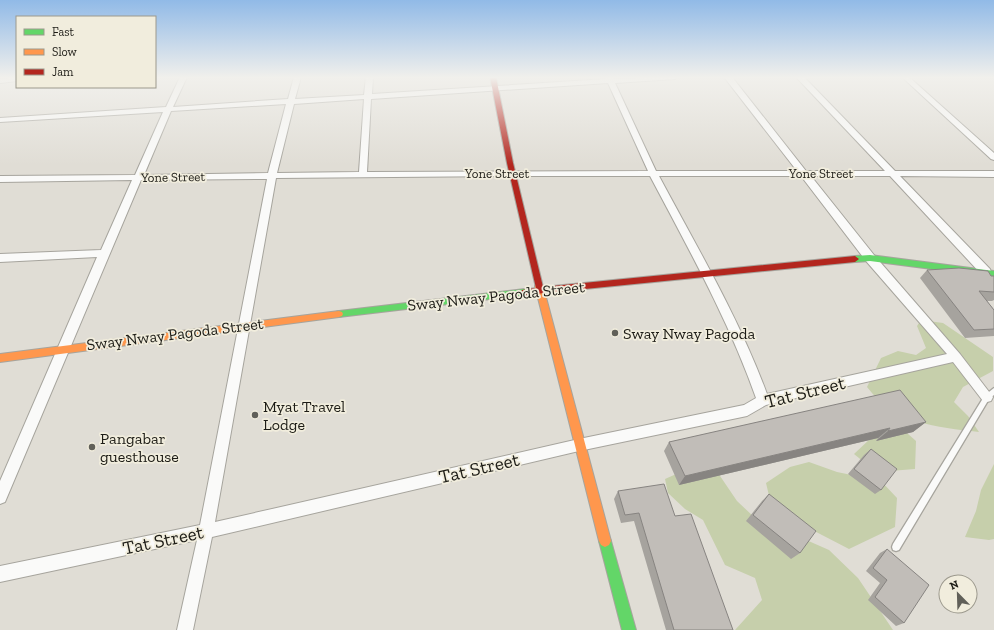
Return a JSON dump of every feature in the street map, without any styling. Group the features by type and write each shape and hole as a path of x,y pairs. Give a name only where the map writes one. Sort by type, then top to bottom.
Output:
{"street":[{"path":"0,497 104,253 139,178 170,106"},
{"path":"0,120 218,106"},
{"path":"185,630 206,531 272,176 291,106"},
{"path":"363,174 367,106"},
{"path":"499,106 512,173 540,290 628,630"},
{"path":"623,106 653,173 706,273 752,369 763,400"},
{"path":"751,106 870,258 956,358 990,394"},
{"path":"828,106 990,273"},
{"path":"938,106 994,157"},
{"name":"Yone Street","path":"0,179 512,173 994,174"},
{"path":"0,258 104,253"},
{"name":"Sway Nway Pagoda Street","path":"0,358 64,348 244,325 540,290 870,258 990,273"},
{"name":"Tat Street","path":"0,574 206,531 579,445 747,410 763,400 956,358"}],"lane":[{"path":"896,546 990,394"}],"green space":[{"path":"921,320 943,323 993,357 993,371 963,387 954,402 968,416 979,432 917,422 890,409 867,387 881,358 898,351 916,355 926,348 917,326"},
{"path":"898,425 916,441 915,469 890,471 870,467 854,454 871,438"},
{"path":"809,462 837,472 881,481 897,498 895,527 849,549 793,520 771,504 766,483 790,467"},
{"path":"994,464 994,539 989,540 965,537 976,511 981,490"},
{"path":"683,471 718,473 737,501 754,517 829,550 858,578 893,630 735,630 762,600 755,578 725,565 703,520 685,509 668,493 665,479"}],"building":[{"path":"959,268 988,271 991,276 994,276 994,292 979,291 994,310 994,329 974,330 927,270"},
{"path":"900,390 926,422 888,431 890,428 685,476 669,442"},
{"path":"871,449 897,469 881,490 854,469"},
{"path":"664,484 675,516 691,514 733,630 674,630 639,513 625,515 618,491"},
{"path":"769,494 816,531 800,553 753,515"},
{"path":"887,549 929,585 904,623 875,597 887,580 873,568"}],"traffic: fast":[{"path":"855,259 870,258 994,274"},
{"path":"339,314 525,292"},
{"path":"605,541 629,630"}],"traffic: slow":[{"path":"539,286 605,541"},
{"path":"0,358 339,314"}],"traffic: jam":[{"path":"499,106 510,163 539,286"},
{"path":"525,292 855,259"}],"place":[{"name":"Sway Nway Pagoda","path":"615,333"},
{"name":"Myat Travel Lodge","path":"255,415"},
{"name":"Pangabar guesthouse","path":"92,447"}]}
